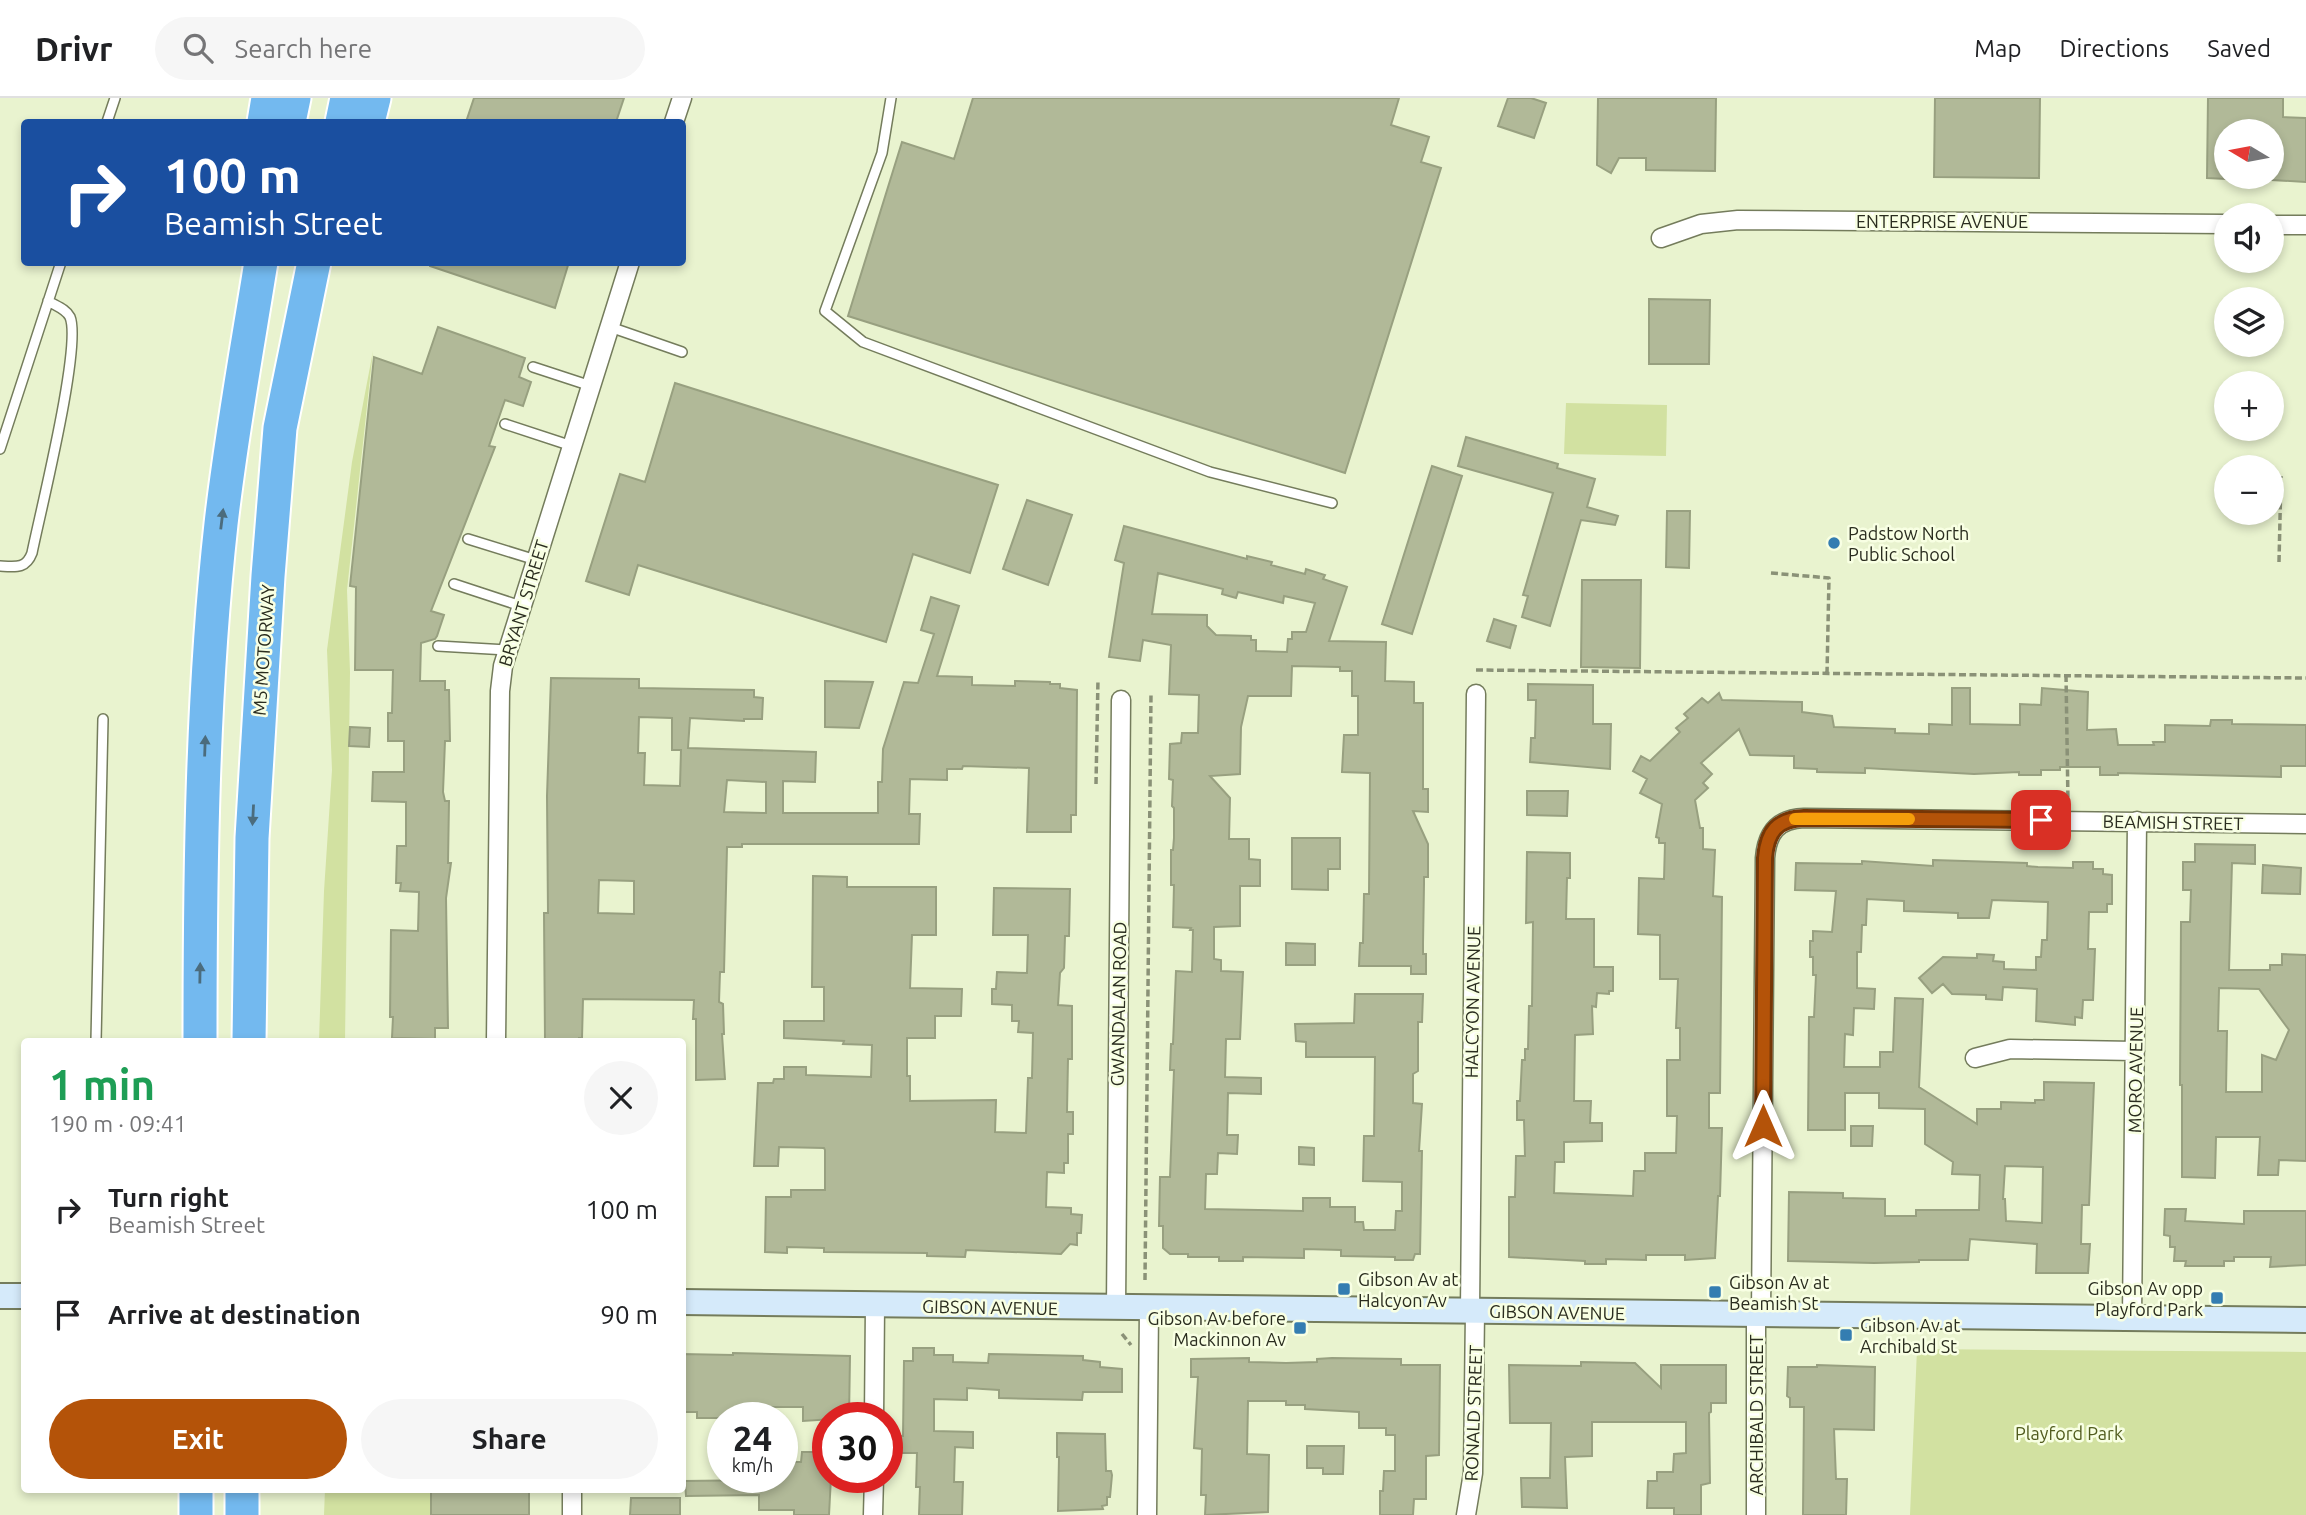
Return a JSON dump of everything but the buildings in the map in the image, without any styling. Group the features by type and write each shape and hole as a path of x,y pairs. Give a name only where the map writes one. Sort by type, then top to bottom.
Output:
{"highway":[{"path":"264,119 268,98"},
{"path":"290,119 294,98"},
{"path":"343,119 347,98"},
{"path":"369,119 374,98"},
{"path":"230,451 232,345 242,266"},
{"path":"200,1038 206,734 213,612 230,451 260,266"},
{"name":"M5 MOTORWAY","path":"249,1038 252,838 280,428 313,266"},
{"path":"268,576 334,266"},
{"path":"196,1493 196,1515"},
{"path":"242,1493 242,1515"}],"main road":[{"path":"0,1296 21,1296"},
{"name":"GIBSON AVENUE","path":"686,1303 2306,1320"}],"street":[{"path":"675,119 682,98"},
{"name":"ENTERPRISE AVENUE","path":"1661,238 1701,224 1738,220 2214,224"},
{"path":"2284,225 2306,225"},
{"name":"BRYANT STREET","path":"496,1038 500,691 507,650 629,266"},
{"name":"HALCYON AVENUE","path":"1473,1311 1476,694"},
{"name":"GWANDALAN ROAD","path":"1116,1308 1121,700"},
{"name":"BEAMISH STREET","path":"1759,1314 1765,858 1770,834 1776,826 1793,819 2306,824"},
{"name":"MORO AVENUE","path":"2132,1318 2137,821"},
{"path":"1975,1058 2010,1049 2135,1051"},
{"path":"874,1402 875,1306"},
{"path":"1147,1515 1149,1308"},
{"name":"RONALD STREET","path":"1466,1515 1473,1473 1473,1311"},
{"name":"ARCHIBALD STREET","path":"1756,1515 1759,1314"},
{"path":"572,1493 572,1515"},
{"path":"873,1515 874,1493"}],"lane":[{"path":"108,119 115,98"},
{"path":"891,98 882,153 825,311 863,342 1210,472 1332,503"},
{"path":"0,449 60,266"},
{"path":"0,566 21,567 29,562 69,369 71,319 66,312 48,301"},
{"path":"610,327 682,352"},
{"path":"533,367 591,386"},
{"path":"505,424 572,446"},
{"path":"468,539 536,560"},
{"path":"454,584 521,606"},
{"path":"438,646 507,650"},
{"path":"96,1038 103,719"}],"path":[{"path":"2279,562 2280,525"},
{"path":"1771,573 1829,578 1827,674"},
{"path":"1476,670 2306,678"},
{"path":"2066,675 2068,820"},
{"path":"1096,784 1098,679"},
{"path":"1145,1280 1151,694"}],"green space":[{"path":"373,351 347,590 350,672 345,1038 319,1038 324,891 332,770 327,650 352,462"},
{"path":"1566,403 1667,405 1666,456 1564,454"},
{"name":"Playford Park","path":"1917,1349 2306,1352 2306,1515 1910,1515"},
{"path":"325,1493 430,1493 430,1515 324,1515"}],"slow traffic":[{"path":"1795,819 1909,819"}],"place":[{"name":"Padstow North Public School","path":"1834,543"},
{"name":"Gibson Av at Halcyon Av","path":"1344,1289"},
{"name":"Gibson Av at Beamish St","path":"1715,1292"},
{"name":"Gibson Av opp Playford Park","path":"2217,1298"},
{"name":"Gibson Av before Mackinnon Av","path":"1300,1328"},
{"name":"Gibson Av at Archibald St","path":"1846,1335"}],"route":[{"path":"1763,1126 1765,858 1766,844 1776,826 1804,818 2041,820"}]}
